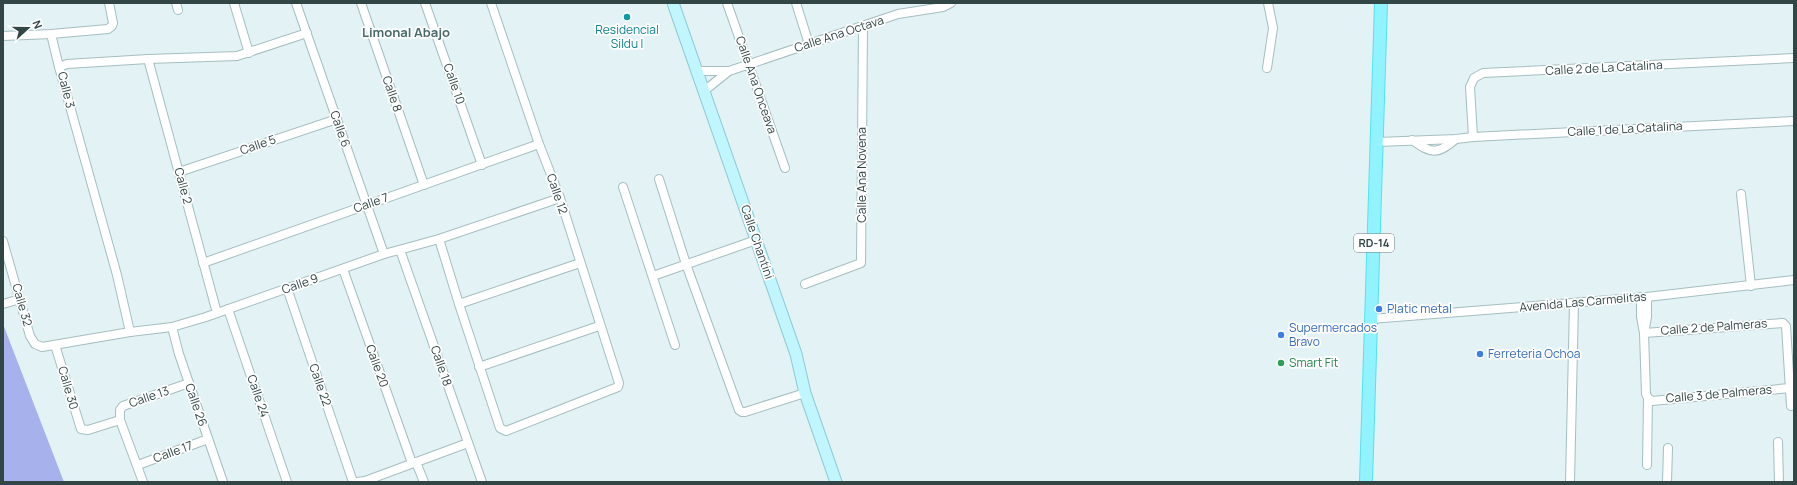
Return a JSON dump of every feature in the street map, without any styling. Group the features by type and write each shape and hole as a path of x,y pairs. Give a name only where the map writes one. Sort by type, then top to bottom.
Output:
{"main road":[{"name":"RD-14","path":"1366,482 1381,3"}],"street":[{"path":"3,36 51,34 110,28 113,20 109,3"},
{"path":"234,3 249,53"},
{"name":"Calle 6","path":"296,3 384,254"},
{"name":"Calle 8","path":"361,3 424,184"},
{"name":"Calle 10","path":"425,3 482,165"},
{"name":"Calle 12","path":"479,366 500,428 506,431 618,387 619,383 560,198 539,144 490,3"},
{"name":"Calle Chantini","path":"673,3 796,354 806,393 836,482"},
{"name":"Calle Ana Onceava","path":"727,3 785,168"},
{"path":"796,3 809,44"},
{"name":"Calle Ana Octava","path":"697,71 729,71 898,14 942,7 951,3"},
{"path":"1267,68 1273,28 1268,3"},
{"name":"Calle Ana Novena","path":"805,284 861,263 863,27"},
{"name":"Calle 3","path":"130,332 117,275 59,67 67,64 148,59 227,57 249,53 307,33"},
{"path":"51,34 59,67"},
{"name":"Calle 2 de La Catalina","path":"1473,136 1470,87 1474,78 1483,73 1794,58"},
{"name":"Calle 2","path":"148,59 218,313"},
{"name":"Calle Ana Octava","path":"704,91 729,71"},
{"name":"Calle 5","path":"179,172 337,119"},
{"name":"Calle 1 de La Catalina","path":"1377,142 1794,121"},
{"path":"1412,140 1424,148 1431,151 1437,151 1444,149 1456,139"},
{"name":"Calle 7","path":"203,263 539,144"},
{"path":"658,179 686,264 739,410 745,412 806,393"},
{"path":"623,187 675,345"},
{"path":"1740,194 1751,286"},
{"name":"Calle 9","path":"36,344 42,347 130,332 172,327 218,313 384,254 439,239 560,198"},
{"path":"439,239 479,366 600,326"},
{"path":"653,276 756,240"},
{"name":"Calle 32","path":"3,241 30,336 36,344"},
{"name":"Calle 18","path":"400,250 482,482"},
{"path":"459,304 580,263"},
{"name":"Calle 20","path":"343,269 414,463 424,482"},
{"name":"Avenida Las Carmelitas","path":"1371,319 1644,297 1794,280"},
{"name":"Calle 22","path":"287,288 354,482"},
{"path":"1644,297 1641,317 1644,333 1646,394 1648,398 1647,465"},
{"path":"3,304 20,299"},
{"path":"1570,482 1574,303"},
{"name":"Calle 24","path":"228,309 287,482"},
{"name":"Calle 2 de Palmeras","path":"1644,333 1783,323 1786,326 1790,388"},
{"name":"Calle 26","path":"172,327 189,383 223,482"},
{"name":"Calle 30","path":"55,345 79,426 83,430 88,430 120,420"},
{"name":"Calle 13","path":"120,420 120,410 123,406 189,383"},
{"path":"1790,388 1791,406"},
{"name":"Calle 3 de Palmeras","path":"1648,398 1652,401 1790,388"},
{"path":"120,420 138,465 143,482"},
{"name":"Calle 17","path":"138,465 208,439"},
{"path":"1778,442 1779,482"},
{"path":"363,482 468,443"},
{"path":"1667,482 1668,448"}],"shaded area":[{"path":"3,324 64,482 3,482"}],"place":[{"name":"Residencial Sildu I","path":"627,17"},
{"name":"Platic metal","path":"1379,309"},
{"name":"Supermercados Bravo","path":"1281,335"},
{"name":"Ferreteria Ochoa","path":"1480,354"},
{"name":"Smart Fit","path":"1281,363"}],"district":[{"name":"Limonal Abajo","path":"406,32"}]}
